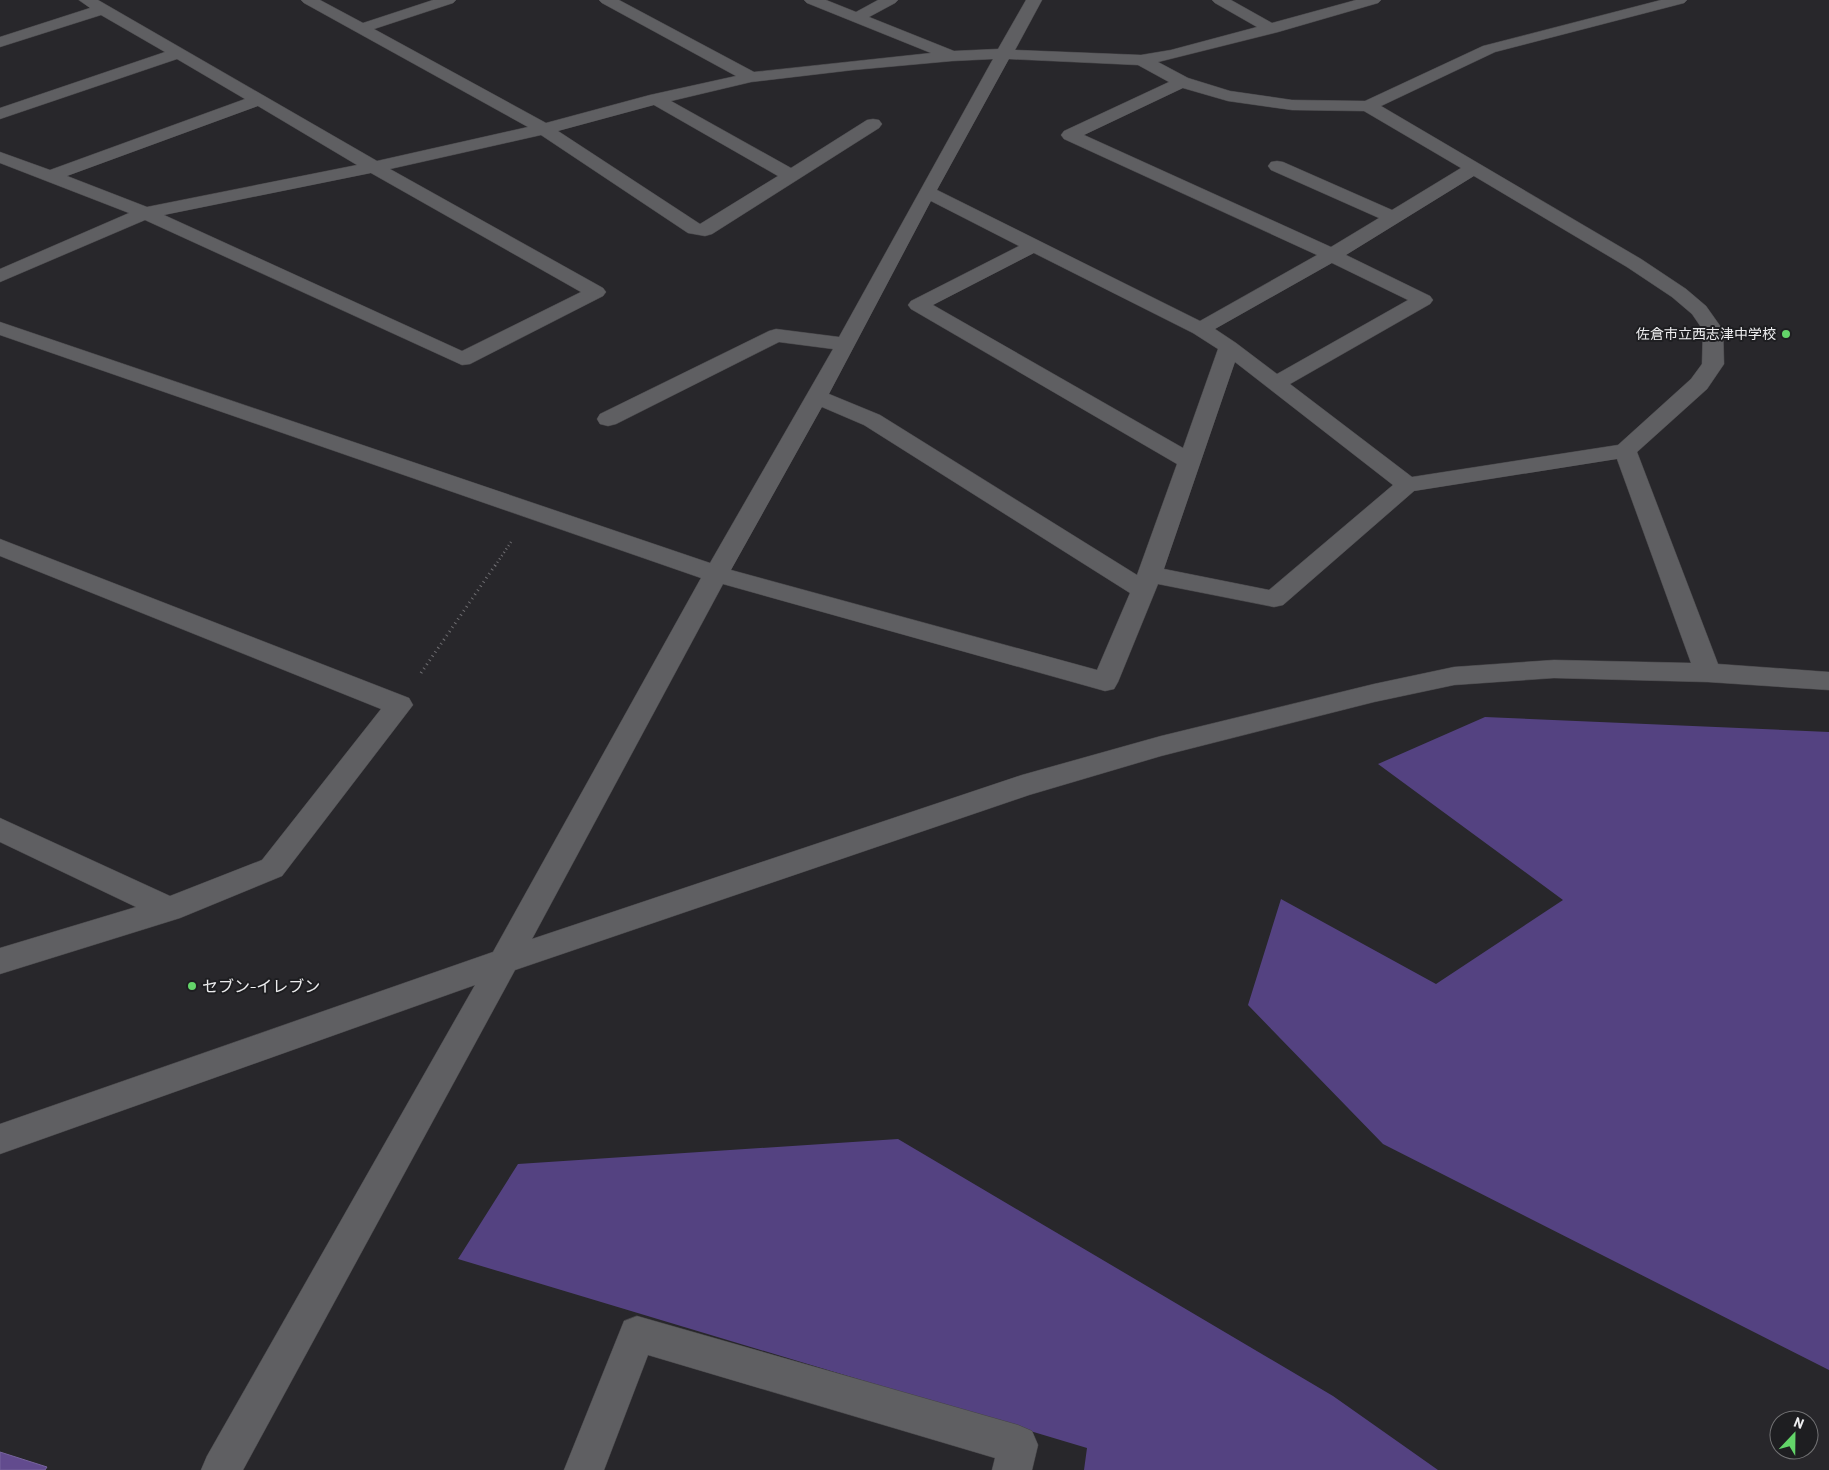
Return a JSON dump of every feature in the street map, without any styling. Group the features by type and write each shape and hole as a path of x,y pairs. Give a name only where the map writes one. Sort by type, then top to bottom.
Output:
{"street":[{"path":"0,157 145,213 462,359 596,292 374,167 87,0"},
{"path":"309,0 544,129 695,229 705,230 873,124"},
{"path":"360,29 448,0"},
{"path":"607,0 751,77"},
{"path":"812,0 952,56"},
{"path":"858,18 890,0"},
{"path":"221,1470 504,962 716,574 846,344 927,192 1034,0"},
{"path":"1220,0 1272,29"},
{"path":"0,276 145,213 374,167 544,129 656,99 751,77 952,56 1005,54 1141,60 1172,55 1373,0"},
{"path":"1141,60 1182,82 1228,96 1283,104 1368,106 1489,49 1679,0"},
{"path":"0,42 103,9"},
{"path":"0,114 178,53"},
{"path":"1182,82 1070,135 1332,255 1423,300 1276,384"},
{"path":"656,99 792,176"},
{"path":"51,176 259,100"},
{"path":"815,396 872,420 1146,582 1274,599 1407,485 1626,451 1704,378 1714,364 1713,330 1699,310 1634,263 1368,106"},
{"path":"1277,166 1393,216"},
{"path":"1200,329 1332,255 1474,168"},
{"path":"927,192 1200,329 1229,347 1407,485"},
{"path":"1035,245 918,305 1189,461"},
{"path":"0,328 716,574 1105,682 1146,582 1229,347"},
{"path":"608,419 776,335 846,344"},
{"path":"1626,451 1708,673"},
{"path":"0,547 399,705 272,868 169,909 0,961"},
{"path":"0,1139 504,962 1022,786 1161,746 1374,693 1454,676 1554,669 1708,673 1829,681"},
{"path":"0,829 169,909"},
{"path":"584,1470 637,1334 1018,1445 1012,1470"}],"path":[{"path":"399,705 532,510"}],"shaded area":[{"path":"1485,717 1829,732 1829,1370 1383,1144 1248,1005 1281,899 1436,984 1563,900 1378,764"},
{"path":"898,1139 1333,1396 1438,1470 1084,1470 1087,1448 458,1259 518,1164"}],"building":[{"path":"0,1452 47,1467 45,1470 0,1470"}],"place":[{"name":"佐倉市立西志津中学校","path":"1786,334"},
{"name":"セブン-イレブン","path":"192,986"}]}
